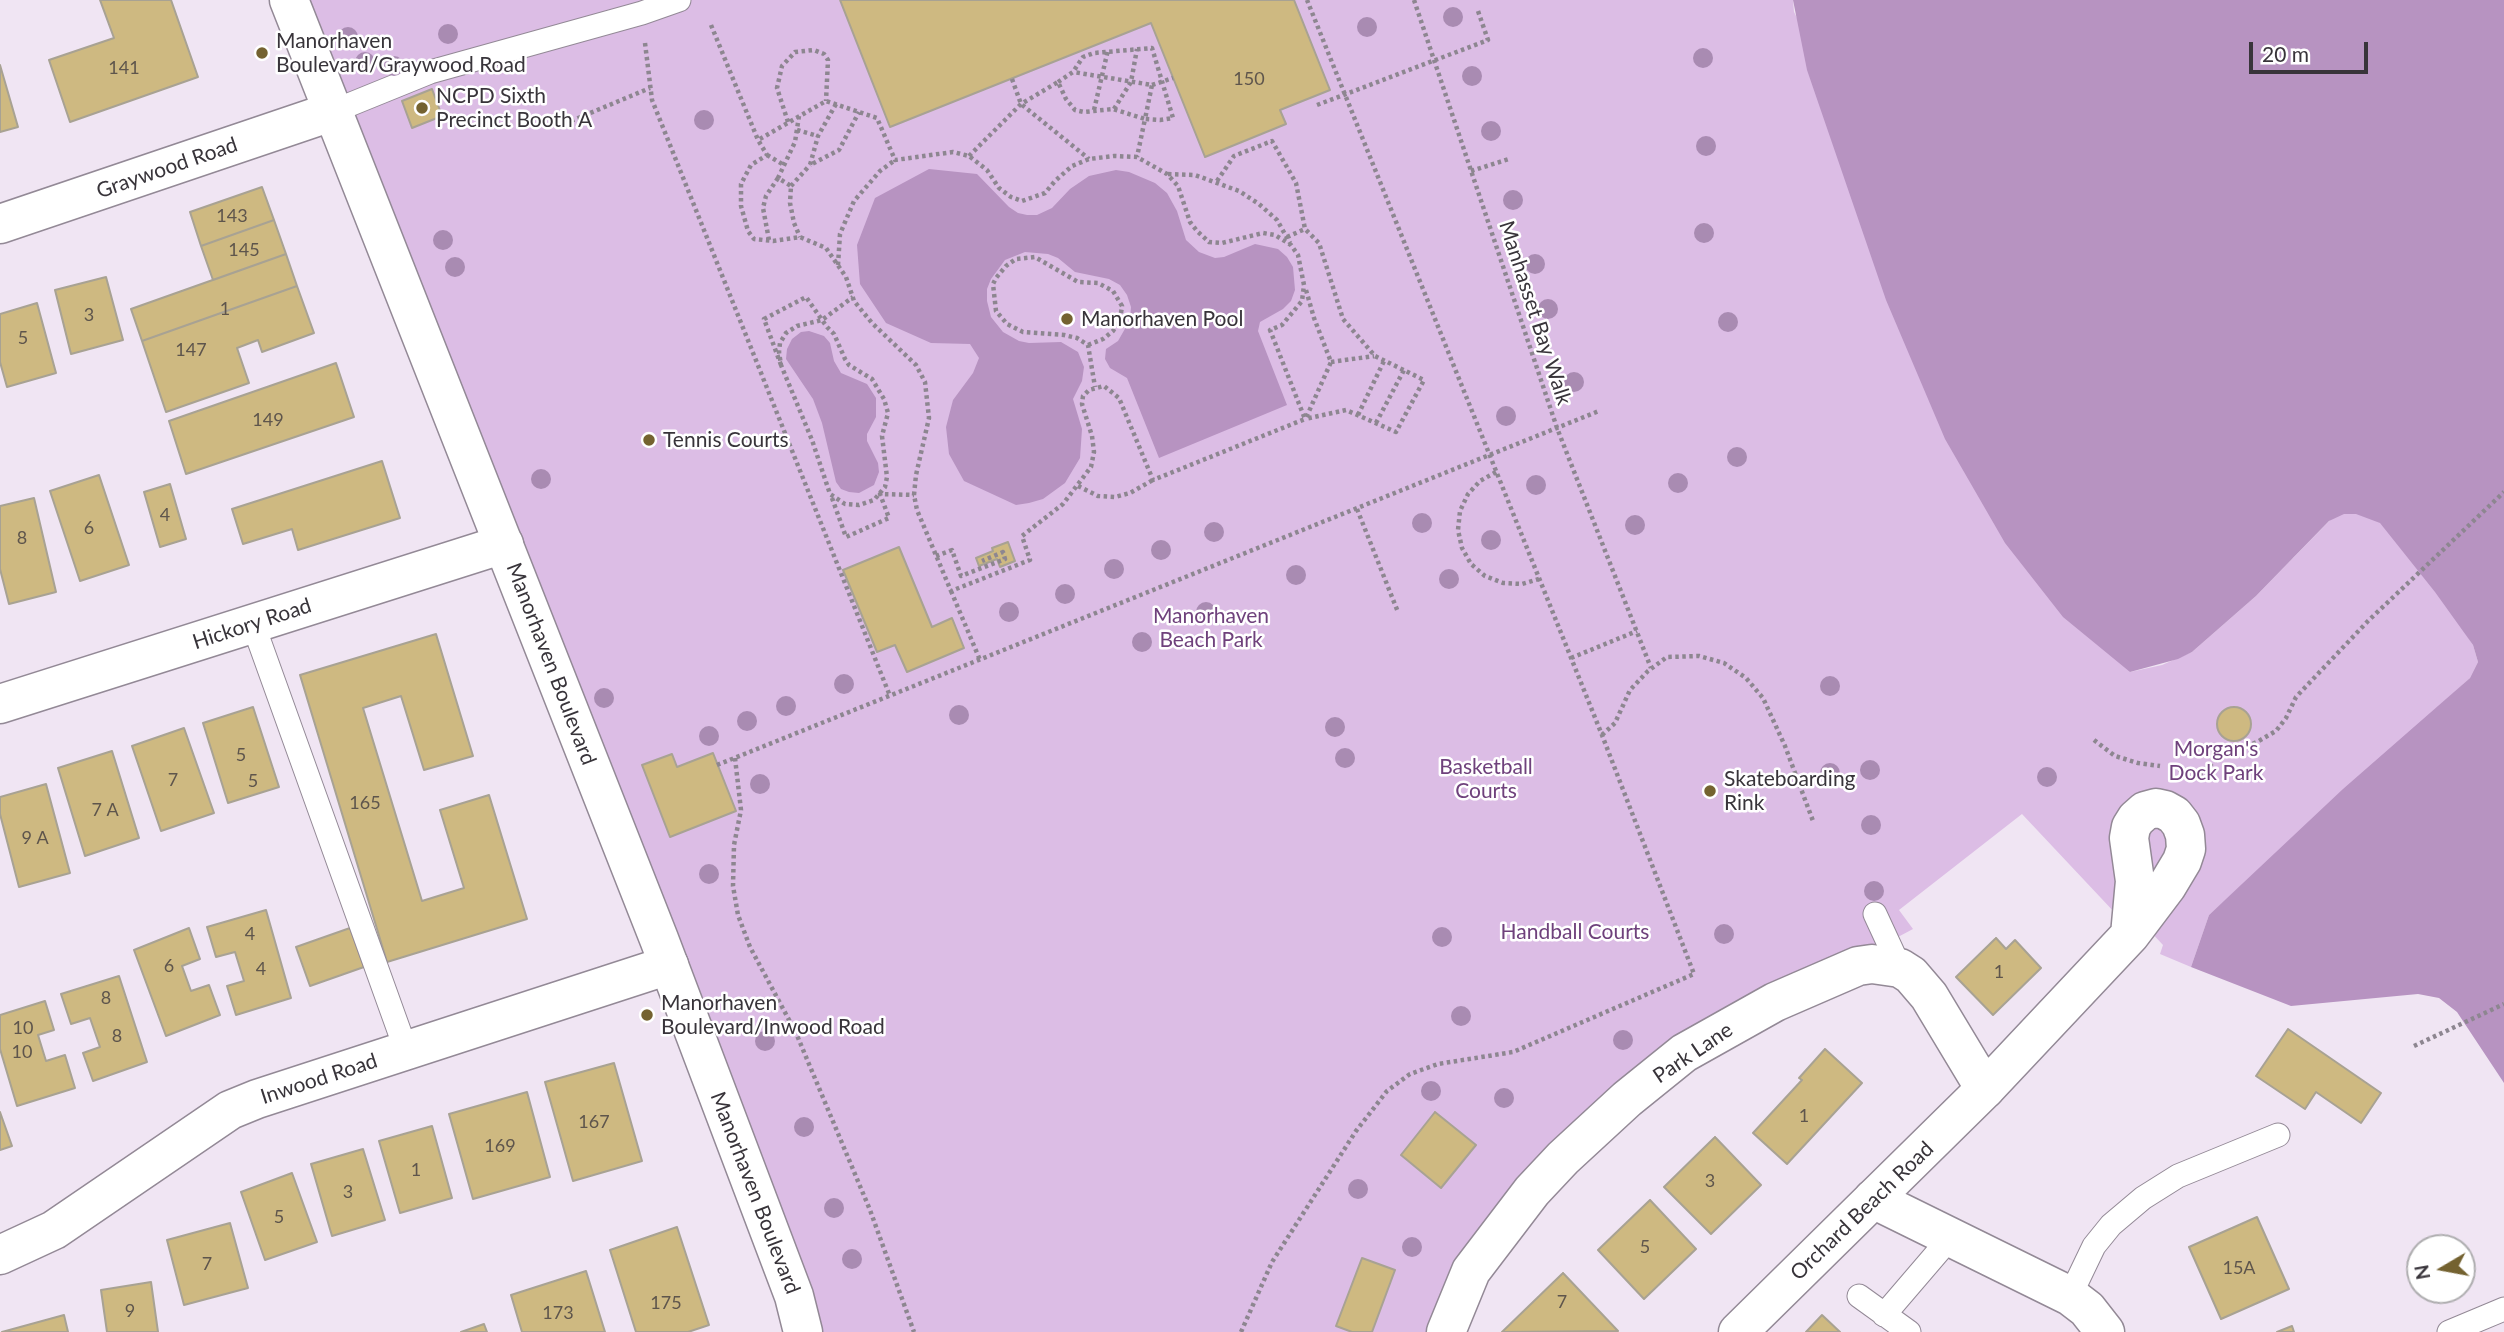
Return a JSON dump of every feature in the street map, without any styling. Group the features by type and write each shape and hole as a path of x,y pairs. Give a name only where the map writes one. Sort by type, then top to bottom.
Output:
{"street":[{"name":"Manorhaven Boulevard","path":"289,0 669,965 794,1296 803,1332"},
{"name":"Graywood Road","path":"0,224 334,111"},
{"name":"Hickory Road","path":"0,704 505,544"},
{"name":"Orchard Beach Road","path":"1738,1332 1985,1089 2130,935"},
{"name":"Park Lane","path":"1446,1332 1471,1270 1532,1191 1563,1158 1627,1099 1684,1054 1775,1002 1858,966 1872,964 1900,968"},
{"name":"Inwood Road","path":"0,1255 54,1230 230,1110 257,1098 669,965"},
{"path":"1900,968 1911,975 1929,996 1985,1089"},
{"path":"1873,1199 2070,1296 2087,1309 2105,1332"}],"lane":[{"path":"334,111 430,72 642,13 669,2"},
{"path":"253,624 406,1050"},
{"path":"1875,914 1900,968"},
{"path":"2070,1296 2094,1247 2111,1225 2143,1198 2178,1176 2278,1135"},
{"path":"1884,1315 1951,1238"},
{"path":"1860,1296 1909,1332"},
{"path":"2449,1332 2504,1309"}],"path":[{"path":"1241,1332 1272,1262 1356,1131 1387,1091 1410,1074 1438,1064 1513,1052 1694,974 1602,735 1307,0"},
{"name":"Manhasset Bay Walk","path":"1414,0 1557,428 1651,668"},
{"path":"1317,105 1488,40 1478,11"},
{"path":"642,13 652,100 890,696"},
{"path":"711,25 758,140 767,155 784,164"},
{"path":"969,156 1021,104 1073,72 1083,57 1108,50 1152,48 1173,118 1145,119 1114,109 1084,112 1075,110 1058,82"},
{"path":"1114,109 1131,82 1137,49"},
{"path":"788,122 777,88 782,66 794,52 814,50 824,54 828,60 826,101"},
{"path":"1094,110 1108,50"},
{"path":"1073,72 1152,85 1173,78"},
{"path":"1012,79 1021,104 1089,159"},
{"path":"1137,157 1152,85"},
{"path":"571,121 650,88"},
{"path":"758,140 826,101 877,118 895,160"},
{"path":"810,165 818,136 836,104"},
{"path":"800,237 790,203 791,186 810,165 839,150 859,112"},
{"path":"769,240 763,208 766,196 795,142 799,116"},
{"path":"797,130 818,136"},
{"path":"1078,486 1098,496 1115,497 1130,493 1153,480 1305,419 1346,410 1396,432 1424,380 1375,356 1343,319 1319,243 1305,229 1296,183 1272,141 1234,156 1217,181"},
{"path":"838,266 840,234 854,201 880,171 895,160 953,152 969,156 987,170 999,188 1021,201 1045,194 1072,166 1089,159 1137,157 1167,174 1178,186 1191,222 1197,232 1209,242 1223,243 1263,233 1276,236 1291,245"},
{"path":"767,155 751,165 741,184 741,206 748,230 754,239 800,237 827,248 846,277 853,296 872,323 916,365 925,382 929,418 914,495 917,510 980,660"},
{"path":"1471,172 1509,159"},
{"path":"1167,174 1195,175 1217,181 1259,204 1277,220 1298,255 1314,318 1331,362 1305,419"},
{"path":"778,178 791,186"},
{"path":"1286,237 1305,229"},
{"path":"1088,345 1103,339 1121,320 1122,306 1113,291 1098,283 1077,282 1035,257 1016,259 1006,266 993,284 996,311 1007,324 1023,332 1064,335 1077,338 1088,345 1095,387"},
{"path":"1304,285 1302,301 1294,312 1282,325 1270,330 1305,419"},
{"path":"781,365 780,343 786,333 797,326 822,320 853,296"},
{"path":"830,494 845,504 859,505 880,495 887,477 882,436 888,412 872,379 849,365 834,334 806,297 764,319 812,440 820,468 846,537 889,518 880,495"},
{"path":"1331,362 1375,356"},
{"path":"1358,415 1384,361"},
{"path":"1376,423 1404,370"},
{"path":"951,590 1030,560 1021,536 1063,503 1091,467 1094,452 1092,436 1082,404 1083,396 1095,387 1104,386 1119,398 1153,480"},
{"path":"717,765 1599,411"},
{"path":"1496,472 1480,481 1468,494 1460,511 1458,530 1462,548 1471,564 1485,576 1503,583 1522,584 1539,579"},
{"path":"2194,784 2199,775 2218,758 2276,731 2296,697 2368,621 2504,492"},
{"path":"880,495 914,495"},
{"path":"1357,509 1398,612"},
{"path":"936,556 951,550 961,576 1006,559 1003,552 982,561"},
{"path":"1571,658 1637,631"},
{"path":"1602,735 1615,723 1630,690 1651,668 1667,657 1699,656 1724,663 1746,678 1763,698 1785,746 1813,821"},
{"path":"2094,740 2115,755 2128,760 2166,767"},
{"path":"735,758 741,810 734,845 733,886 738,915 750,947 796,1033 870,1210 914,1332"},
{"path":"2177,770 2199,775"},
{"path":"2414,1046 2504,1004"}],"green space":[{"name":"Manorhaven Beach Park","path":"289,0 1793,0 1794,12 2130,672 2162,665 2192,652 2256,596 2341,509 2391,517 2473,645 2478,662 2470,678 2209,915 2191,967 2160,954 2163,945 2148,929 2132,931 2022,814 1899,910 1913,929 1723,1030 1627,1099 1446,1332 804,1332"}],"shaded area":[{"path":"1793,0 2504,0 2504,1083 2457,1012 2439,998 2418,994 2291,1006 2191,967 2209,915 2343,789 2470,678 2478,662 2473,645 2380,523 2356,514 2344,514 2329,521 2256,596 2192,652 2178,659 2130,672 2063,617 2005,543 1945,439 1886,300 1807,70"},
{"path":"929,169 977,174 1009,207 1027,215 1037,215 1052,208 1070,189 1089,176 1116,170 1129,172 1155,183 1167,193 1177,211 1186,240 1199,252 1215,258 1255,244 1278,249 1293,267 1295,290 1291,301 1283,309 1260,322 1258,331 1287,405 1159,458 1127,378 1110,368 1105,359 1106,349 1118,341 1130,320 1131,307 1127,295 1120,285 1109,279 1075,272 1058,258 1048,254 1025,252 1005,260 991,279 987,289 987,301 991,317 1003,332 1019,341 1061,342 1078,352 1084,367 1082,381 1073,399 1082,429 1080,458 1065,483 1043,499 1029,503 1016,505 964,481 949,454 946,427 953,400 973,373 979,358 970,344 931,343 886,323 860,284 857,245 875,198"},
{"path":"809,331 824,336 830,343 834,361 841,373 867,384 876,398 876,417 867,434 867,441 878,463 879,472 874,485 859,493 841,489 836,482 822,423 813,399 786,359 792,339 801,332"}],"building":[{"path":"100,0 171,0 198,77 70,122 49,60 114,38"},
{"path":"840,0 1294,0 1330,90 1280,110 1286,124 1205,157 1151,23 890,127"},
{"path":"0,65 18,127 0,132"},
{"name":"NCPD Sixth Precinct Booth A","path":"432,89 442,116 412,128 402,101"},
{"path":"262,187 274,220 201,246 190,212"},
{"path":"274,220 286,254 213,280 201,246"},
{"path":"286,254 297,286 142,341 131,309"},
{"path":"106,277 123,340 71,354 55,290"},
{"path":"297,286 314,333 262,352 258,340 237,348 249,383 166,412 142,341"},
{"path":"37,303 56,373 7,387 0,362 0,314"},
{"path":"336,363 354,417 186,474 169,421"},
{"path":"382,461 400,518 298,550 292,529 243,544 232,509"},
{"path":"99,475 129,565 80,581 50,491"},
{"path":"170,484 186,539 160,547 144,492"},
{"path":"34,498 56,592 9,604 0,569 0,506"},
{"path":"1008,542 1015,561 1000,567 997,559 979,566 976,558"},
{"path":"899,547 932,627 952,618 964,648 907,672 895,645 877,652 843,570"},
{"path":"436,634 473,756 424,770 401,696 363,708 422,901 464,888 440,810 489,795 527,919 387,962 300,675"},
{"path":"253,707 279,787 228,803 203,723"},
{"path":"2234,707 2246,712 2251,724 2246,736 2234,741 2222,736 2217,724 2222,712"},
{"path":"184,728 214,813 161,831 132,746"},
{"path":"112,751 139,838 85,856 58,768"},
{"path":"713,753 736,811 670,837 642,765 672,754 677,767"},
{"path":"46,784 70,873 19,887 0,814 0,797"},
{"path":"266,910 291,998 236,1015 227,986 244,981 235,952 216,957 207,927"},
{"path":"189,928 200,959 182,966 191,991 209,985 220,1015 166,1036 134,950"},
{"path":"350,928 364,967 310,986 296,947"},
{"path":"1996,938 2006,949 2015,940 2041,968 1993,1015 1956,977"},
{"path":"119,976 147,1062 93,1081 83,1053 100,1047 90,1018 71,1024 61,994"},
{"path":"45,1001 54,1030 38,1035 46,1061 65,1055 75,1088 17,1106 0,1049 0,1015"},
{"path":"2288,1029 2381,1093 2361,1123 2316,1092 2305,1109 2256,1076"},
{"path":"1825,1049 1862,1083 1787,1164 1753,1133 1802,1080 1799,1078"},
{"path":"614,1063 642,1161 573,1181 545,1082"},
{"path":"527,1092 550,1177 473,1199 449,1114"},
{"path":"0,1112 12,1146 0,1150"},
{"path":"1435,1112 1476,1145 1441,1188 1401,1155"},
{"path":"432,1126 452,1198 400,1213 379,1141"},
{"path":"1715,1137 1761,1185 1711,1234 1664,1187"},
{"path":"363,1149 385,1220 332,1236 311,1164"},
{"path":"292,1173 317,1242 265,1260 241,1192"},
{"path":"1650,1200 1696,1249 1644,1299 1598,1250"},
{"path":"2257,1217 2289,1289 2221,1319 2189,1247"},
{"path":"230,1223 248,1288 184,1305 167,1240"},
{"path":"677,1227 709,1325 688,1332 636,1332 610,1250"},
{"path":"1362,1258 1395,1270 1372,1332 1352,1332 1336,1326"},
{"path":"586,1271 605,1332 522,1332 511,1295"},
{"path":"1563,1273 1618,1331 1502,1332"},
{"path":"151,1282 158,1332 107,1332 101,1290"},
{"path":"64,1315 68,1332 2,1332"},
{"path":"1822,1315 1840,1332 1806,1332"},
{"path":"484,1324 487,1332 461,1332"},
{"path":"2292,1326 2294,1332 2277,1332"}],"place":[{"name":"Manorhaven Boulevard/Graywood Road","path":"262,53"},
{"name":"NCPD Sixth Precinct Booth A","path":"422,108"},
{"name":"Manorhaven Pool","path":"1067,319"},
{"name":"Tennis Courts","path":"649,440"},
{"name":"Skateboarding Rink","path":"1710,791"},
{"name":"Manorhaven Boulevard/Inwood Road","path":"647,1015"}],"park label":[{"name":"Morgan's Dock Park","path":"2216,761"},
{"name":"Basketball Courts","path":"1486,779"},
{"name":"Handball Courts","path":"1575,932"}]}
